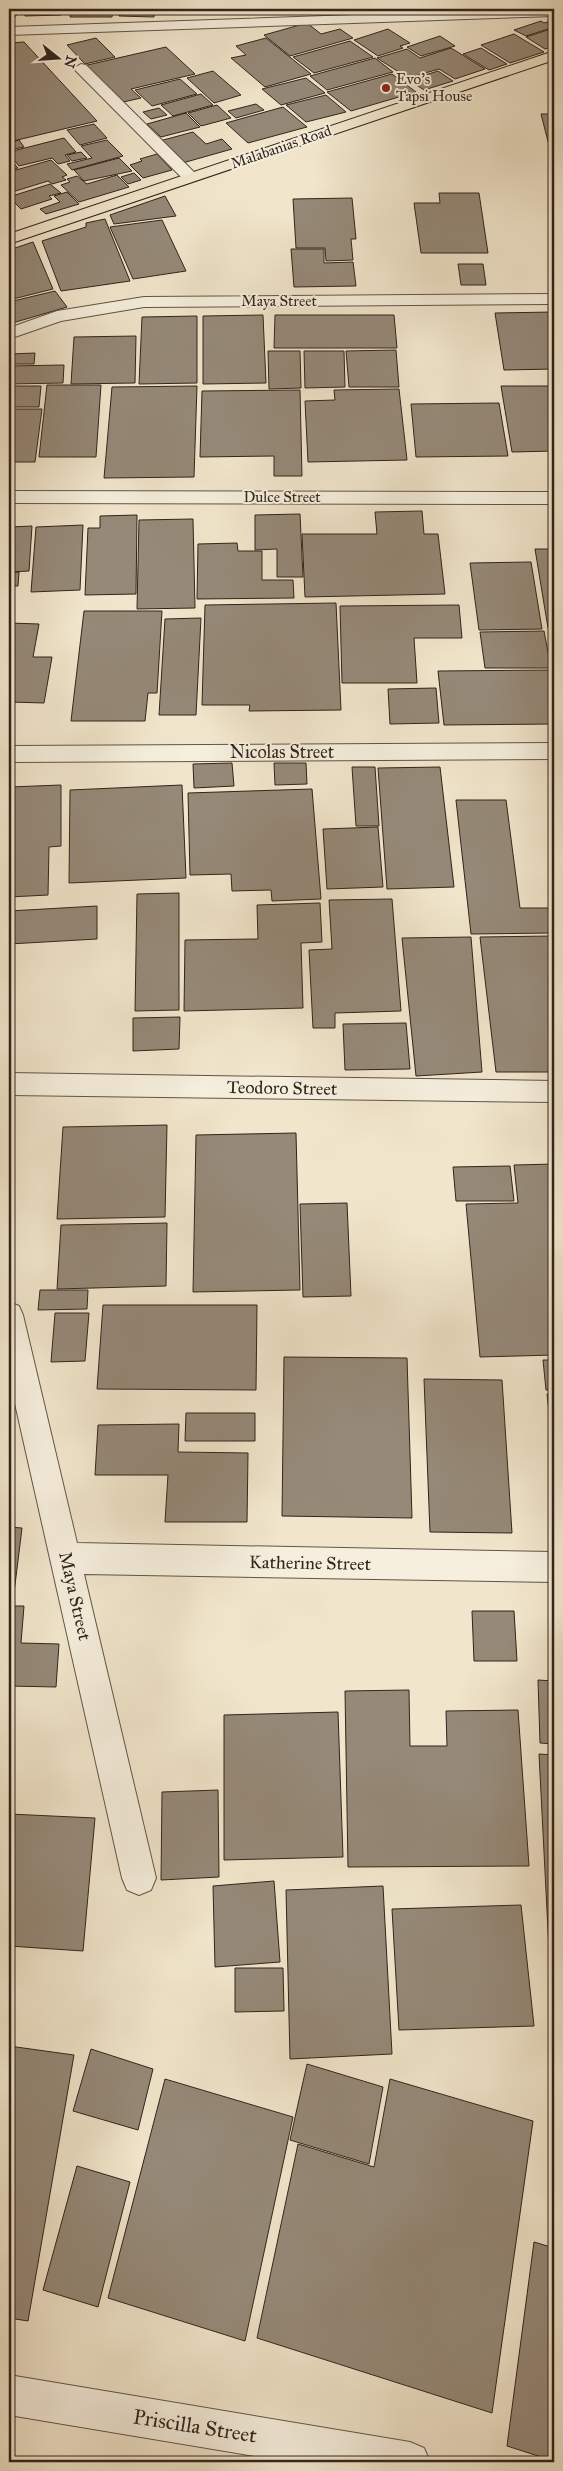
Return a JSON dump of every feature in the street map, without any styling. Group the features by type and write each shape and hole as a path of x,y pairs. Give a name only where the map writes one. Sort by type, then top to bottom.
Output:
{"main road":[{"name":"Malabanias Road","path":"9,239 554,55"}],"street":[{"path":"9,31 554,12"},
{"path":"81,68 190,177"},
{"name":"Maya Street","path":"9,334 57,316 144,302 554,299"},
{"name":"Dulce Street","path":"9,496 554,498"},
{"name":"Nicolas Street","path":"9,754 554,751"},
{"name":"Teodoro Street","path":"9,1084 554,1092"},
{"name":"Maya Street","path":"9,1315 139,1878"},
{"name":"Katherine Street","path":"66,1558 554,1567"},
{"name":"Priscilla Street","path":"9,2395 410,2462"}],"building":[{"path":"9,9 17,9 16,16 9,17"},
{"path":"26,9 61,9 61,15 25,16"},
{"path":"71,9 113,9 112,17 70,17"},
{"path":"121,9 155,9 154,17 119,16"},
{"path":"167,9 209,9 209,11 167,12"},
{"path":"214,9 246,9 246,13 215,13"},
{"path":"302,9 326,9 327,12 303,13"},
{"path":"366,9 405,9 405,15 367,15"},
{"path":"411,9 459,9 460,12 413,14"},
{"path":"554,20 554,27 526,36 514,30 541,21 544,23"},
{"path":"307,23 321,34 340,29 353,38 290,56 264,35"},
{"path":"554,28 554,46 545,49 526,37"},
{"path":"388,29 410,43 400,46 403,48 378,56 354,40"},
{"path":"514,34 544,52 510,63 481,45"},
{"path":"440,36 455,46 421,56 407,47"},
{"path":"96,38 115,57 85,64 67,45"},
{"path":"266,38 311,74 265,87 231,58 246,55 236,46"},
{"path":"350,41 373,57 314,73 293,57"},
{"path":"24,42 97,121 9,142 9,43"},
{"path":"166,47 195,74 131,89 141,98 119,103 83,66"},
{"path":"451,48 485,69 455,79 439,69 408,78 377,58 407,49 420,58"},
{"path":"481,48 507,64 489,70 463,54"},
{"path":"375,58 393,72 327,90 310,76"},
{"path":"213,71 241,95 214,103 187,78"},
{"path":"438,71 453,81 424,90 409,80"},
{"path":"392,74 416,92 351,111 327,92"},
{"path":"306,78 325,93 281,105 262,89"},
{"path":"180,79 197,94 152,106 135,90"},
{"path":"201,94 213,105 173,116 161,105"},
{"path":"326,95 346,112 306,122 286,105"},
{"path":"256,104 264,110 236,118 228,111"},
{"path":"217,105 231,118 201,126 188,113"},
{"path":"283,107 307,127 248,143 226,123"},
{"path":"159,108 167,115 151,119 143,112"},
{"path":"186,113 200,127 161,137 147,124"},
{"path":"541,114 554,114 554,165"},
{"path":"94,124 107,138 80,145 67,130"},
{"path":"193,132 206,144 222,139 232,149 179,164 156,142"},
{"path":"64,138 76,152 65,155 70,161 58,164 52,158 19,166 9,154 9,152"},
{"path":"19,140 24,147 9,150 9,143"},
{"path":"107,140 123,156 72,170 67,164 92,158 81,146"},
{"path":"81,152 87,158 72,161 67,155"},
{"path":"157,154 172,170 143,178 130,165 142,161 140,159"},
{"path":"9,158 18,168 9,170"},
{"path":"119,158 132,171 84,181 74,170"},
{"path":"51,160 67,175 62,177 66,180 52,184 48,181 9,193 9,172"},
{"path":"134,173 141,180 128,184 121,177"},
{"path":"117,175 129,187 79,202 61,185 70,182 67,179 77,176 87,184"},
{"path":"50,184 61,193 49,196 52,199 21,209 9,197"},
{"path":"67,192 79,204 46,214 40,209 60,202 54,196"},
{"path":"439,193 479,193 488,253 421,253 414,203 440,203"},
{"path":"165,196 176,216 114,224 110,215"},
{"path":"352,198 356,239 351,239 353,260 326,261 325,248 296,248 293,199"},
{"path":"105,219 130,281 61,291 42,241 86,227 86,223"},
{"path":"162,220 186,271 133,279 110,227"},
{"path":"33,242 53,289 9,300 9,250"},
{"path":"291,249 324,249 324,263 353,262 356,286 294,287"},
{"path":"458,264 483,264 486,285 461,285"},
{"path":"55,291 67,307 9,324 9,302"},
{"path":"554,312 554,369 504,370 495,313"},
{"path":"263,315 266,383 203,384 203,316"},
{"path":"275,315 394,315 397,348 274,348"},
{"path":"197,316 197,383 139,384 142,317"},
{"path":"136,336 135,383 71,384 74,337"},
{"path":"396,350 399,387 349,387 346,351"},
{"path":"268,351 300,351 301,388 269,389"},
{"path":"304,351 344,351 345,387 305,388"},
{"path":"35,353 34,364 9,364 10,354"},
{"path":"64,365 63,383 9,384 9,366"},
{"path":"47,385 101,385 96,457 39,457"},
{"path":"9,386 41,386 39,407 9,407"},
{"path":"197,386 194,477 104,478 112,387"},
{"path":"501,386 554,386 554,451 512,452"},
{"path":"399,389 407,460 308,462 305,401 335,400 334,390"},
{"path":"300,390 302,476 274,476 274,456 200,457 202,391"},
{"path":"499,403 508,456 416,457 411,404"},
{"path":"9,409 42,409 35,462 10,462 9,469"},
{"path":"422,511 424,534 438,534 445,594 305,597 302,534 377,534 375,512"},
{"path":"300,514 303,577 277,577 277,549 255,550 255,515"},
{"path":"137,515 136,594 85,595 88,528 100,528 100,516"},
{"path":"193,519 195,608 137,609 139,520"},
{"path":"83,525 80,590 31,592 36,527"},
{"path":"32,526 29,571 9,572 9,527"},
{"path":"237,543 238,551 262,551 262,580 293,580 294,598 197,599 198,544"},
{"path":"535,549 554,549 554,628 548,628"},
{"path":"531,562 542,629 479,630 470,563"},
{"path":"19,572 18,586 9,586 9,573"},
{"path":"336,603 341,710 249,711 250,705 202,705 205,605"},
{"path":"459,605 462,638 414,638 417,683 342,683 340,606"},
{"path":"84,611 162,611 157,693 148,693 145,721 71,721"},
{"path":"201,618 196,715 159,715 165,619"},
{"path":"9,623 39,624 33,657 52,657 44,703 9,702"},
{"path":"544,631 551,668 485,668 480,632"},
{"path":"552,670 554,724 444,725 438,671"},
{"path":"436,688 439,723 390,724 388,689"},
{"path":"232,763 234,786 194,788 193,764"},
{"path":"274,763 306,763 307,784 275,785"},
{"path":"352,767 375,767 379,826 356,826"},
{"path":"440,767 454,887 387,889 378,768"},
{"path":"61,785 61,846 49,847 48,895 9,897 9,787"},
{"path":"182,785 186,878 69,883 70,790"},
{"path":"312,789 321,899 272,901 271,890 232,891 231,874 190,875 188,793"},
{"path":"456,800 506,800 520,908 554,908 554,933 471,934"},
{"path":"378,827 383,887 327,889 323,829"},
{"path":"179,893 179,1010 135,1011 137,894"},
{"path":"392,899 401,1011 335,1013 335,1028 313,1028 309,950 332,949 329,900"},
{"path":"320,903 322,942 301,943 303,1008 184,1011 185,940 258,939 257,905"},
{"path":"97,906 97,939 9,944 9,911"},
{"path":"552,936 554,962 554,1072 496,1072 480,937"},
{"path":"471,937 482,1072 416,1076 402,938"},
{"path":"180,1017 179,1049 133,1051 133,1018"},
{"path":"406,1023 410,1069 345,1070 343,1024"},
{"path":"167,1125 165,1217 57,1219 63,1127"},
{"path":"296,1133 300,1290 193,1292 196,1135"},
{"path":"554,1164 554,1355 480,1357 466,1204 518,1203 514,1165"},
{"path":"510,1166 514,1201 456,1201 453,1167"},
{"path":"347,1203 351,1296 303,1297 300,1204"},
{"path":"167,1223 166,1286 57,1289 61,1225"},
{"path":"40,1290 88,1290 87,1309 38,1310"},
{"path":"103,1305 257,1305 256,1390 97,1389"},
{"path":"55,1313 89,1313 85,1361 51,1362"},
{"path":"284,1357 407,1358 412,1518 282,1516"},
{"path":"543,1360 554,1360 554,1390 546,1390"},
{"path":"424,1379 502,1380 512,1533 430,1532"},
{"path":"547,1394 554,1394 554,1458"},
{"path":"186,1413 255,1413 255,1441 185,1441"},
{"path":"179,1424 178,1452 248,1453 247,1522 165,1522 168,1475 95,1475 98,1425"},
{"path":"9,1527 22,1528 13,1601 9,1601"},
{"path":"9,1606 24,1606 21,1643 59,1644 56,1687 9,1686"},
{"path":"472,1611 514,1611 517,1661 474,1661"},
{"path":"538,1680 554,1681 554,1744 540,1743"},
{"path":"409,1690 410,1746 447,1746 446,1711 518,1710 529,1866 348,1867 345,1691"},
{"path":"338,1712 343,1857 224,1860 224,1715"},
{"path":"539,1754 554,1755 554,1989 551,1989"},
{"path":"218,1790 219,1877 161,1880 162,1792"},
{"path":"9,1814 95,1818 83,1951 9,1946"},
{"path":"274,1881 280,1962 215,1967 213,1886"},
{"path":"383,1886 392,2054 290,2059 286,1890"},
{"path":"521,1905 534,2026 399,2030 392,1909"},
{"path":"235,1968 283,1968 284,2011 235,2012"},
{"path":"9,2046 74,2055 28,2321 9,2318"},
{"path":"91,2049 153,2069 138,2130 73,2111"},
{"path":"307,2064 383,2087 369,2164 290,2140"},
{"path":"165,2079 293,2117 245,2341 108,2298"},
{"path":"390,2079 533,2121 492,2413 257,2338 298,2144 374,2167"},
{"path":"77,2166 130,2182 98,2307 43,2290"},
{"path":"534,2242 554,2248 554,2461 507,2446"}],"place":[{"name":"Evo’s Tapsi House","path":"386,88"}]}
